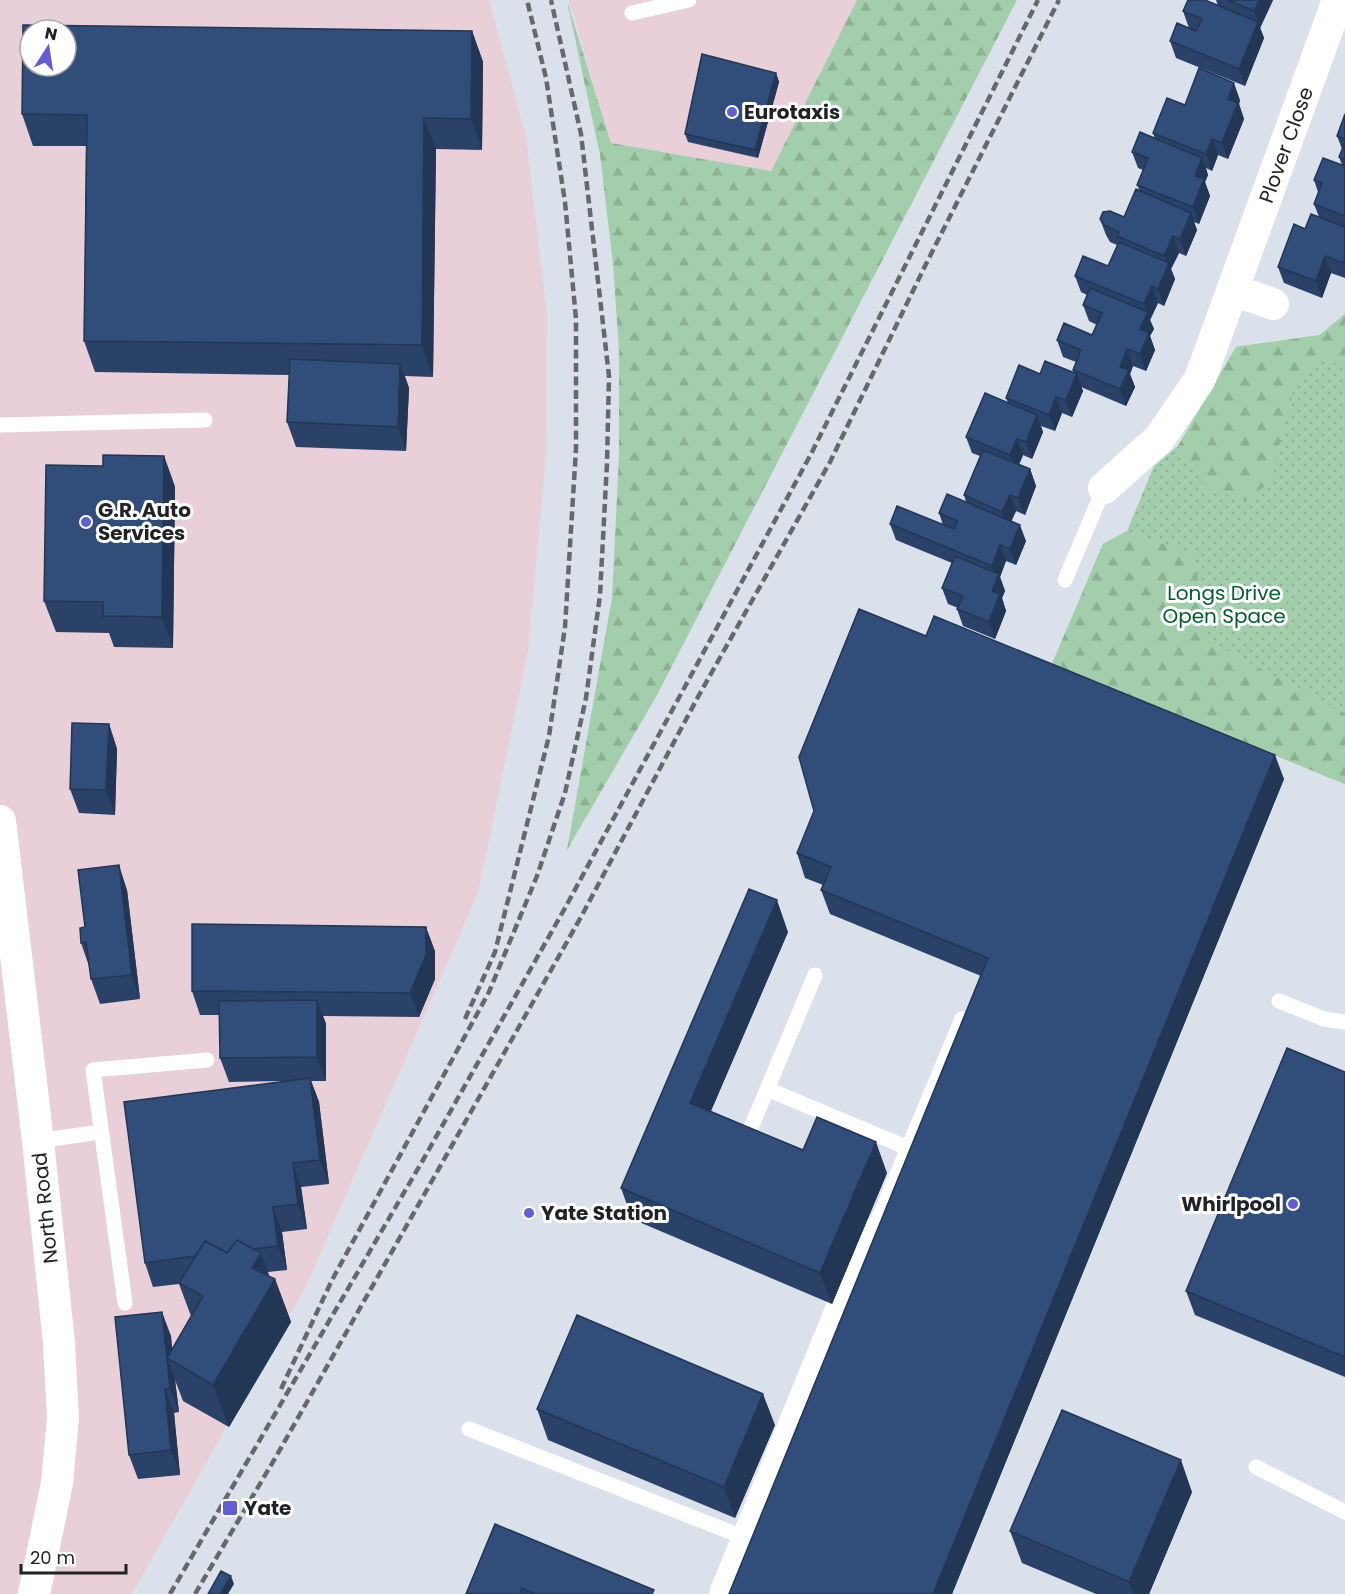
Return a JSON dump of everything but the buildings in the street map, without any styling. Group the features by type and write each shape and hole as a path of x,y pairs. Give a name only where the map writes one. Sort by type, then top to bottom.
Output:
{"street":[{"name":"Plover Close","path":"1104,488 1159,439 1200,379 1338,0"},
{"path":"1233,290 1273,304"},
{"name":"North Road","path":"0,821 38,1141 59,1343 63,1418 57,1483 34,1594"},
{"path":"725,1594 872,1234"}],"lane":[{"path":"632,13 689,0"},
{"path":"0,425 206,420"},
{"name":"Plover Close","path":"1065,580 1104,488"},
{"path":"750,1130 815,975"},
{"path":"1279,1001 1324,1019 1345,1022"},
{"path":"872,1234 962,1019"},
{"path":"125,1303 93,1070 207,1060"},
{"path":"767,1089 908,1148"},
{"path":"38,1141 100,1132"},
{"path":"469,1429 747,1539"},
{"path":"1256,1467 1345,1512"}],"shaded area":[{"path":"0,0 489,0 526,137 547,315 546,456 528,651 478,893 306,1286 132,1594 0,1594"},
{"path":"569,0 857,0 771,171 611,143"}],"green space":[{"path":"857,0 1017,0 657,695 567,850 612,598 619,456 619,350 613,264 600,155 567,1 611,143 771,171"},
{"name":"Longs Drive Open Space","path":"1345,314 1345,784 1052,664 1103,544 1127,531 1154,466 1178,446 1236,347 1320,335"},
{"path":"1345,314 1345,364 1321,361 1294,389 1270,480 1249,501 1207,489 1178,446 1236,347 1320,335"},
{"path":"1127,531 1194,555 1208,641 1345,713 1345,784 1052,664 1103,544"}],"railway":[{"path":"465,1019 495,952 549,736 565,627 576,449 576,319 565,202 546,78 527,0"},
{"path":"281,1389 332,1280 489,992 537,876 565,793 586,698 600,595 609,376 581,134 551,0"},
{"path":"170,1594 423,1160 565,908 811,454 1038,0"},
{"path":"195,1594 277,1455 581,917 699,695 830,462 926,264 1059,0"}],"place":[{"name":"Eurotaxis","path":"732,112"},
{"name":"G.R. Auto Services","path":"86,522"},
{"name":"Whirlpool","path":"1293,1204"},
{"name":"Yate Station","path":"529,1213"},
{"name":"Yate","path":"230,1508"}]}
